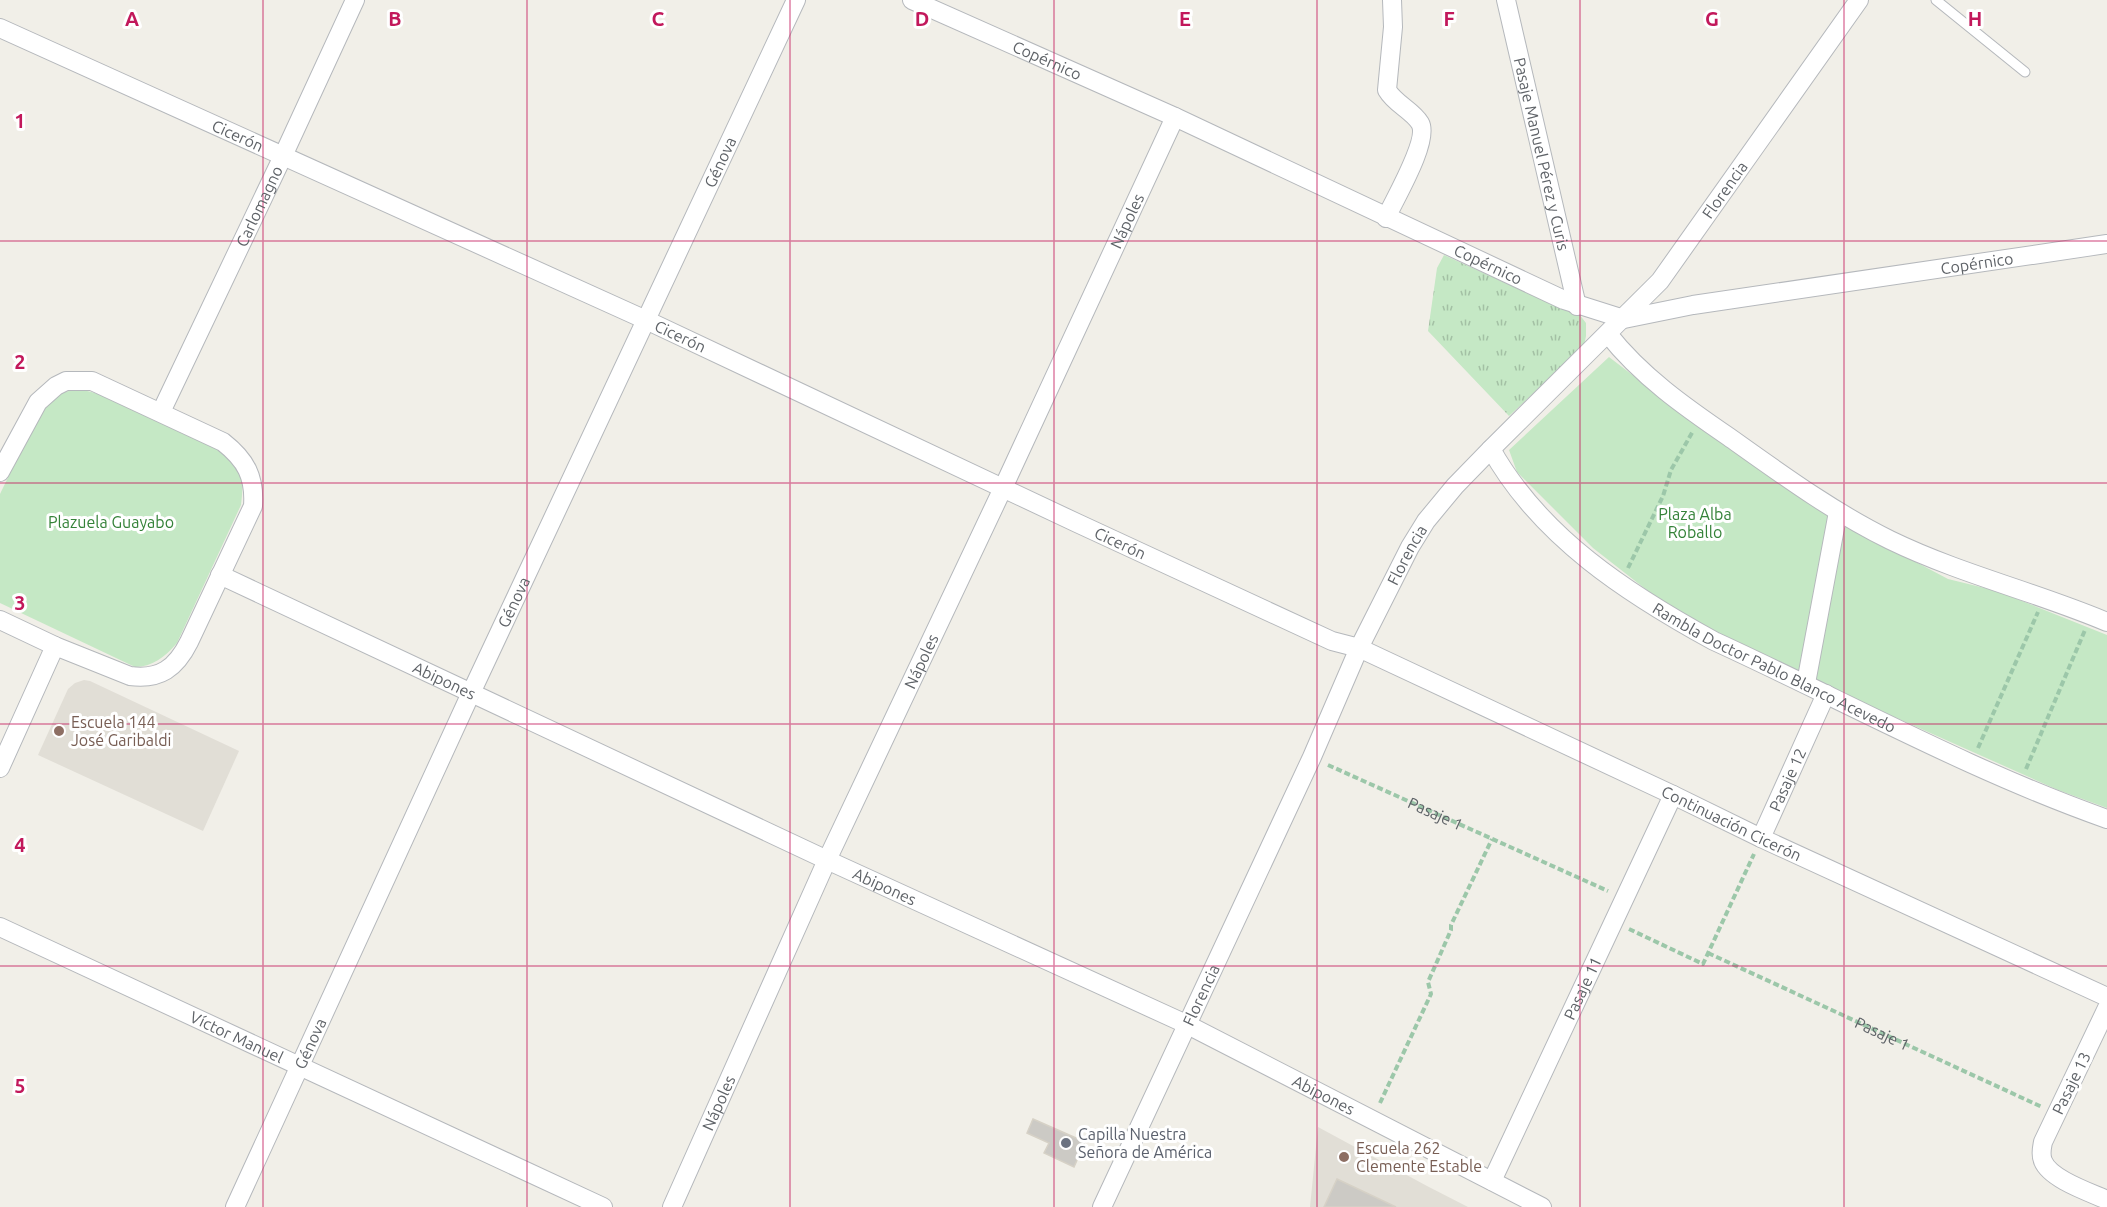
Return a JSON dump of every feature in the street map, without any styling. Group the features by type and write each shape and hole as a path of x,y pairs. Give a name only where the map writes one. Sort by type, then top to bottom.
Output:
{"street":[{"name":"Carlomagno","path":"160,412 355,0"},
{"name":"Génova","path":"235,1207 471,693 796,0"},
{"name":"Copérnico","path":"912,0 1175,117 1577,306 1624,319 1693,305 2107,244"},
{"path":"1386,218 1416,156 1422,130 1419,122 1395,102 1387,90 1393,27 1392,0"},
{"name":"Pasaje Manuel Pérez y Curis","path":"1506,0 1577,306"},
{"name":"Florencia","path":"1102,1207 1312,757 1359,648 1410,547 1426,521 1455,486 1491,449 1660,281 1859,0"},
{"name":"Cicerón","path":"0,27 646,320 1332,640 1359,648"},
{"name":"Nápoles","path":"672,1207 827,860 1175,117"},
{"path":"1608,334 1644,373 1701,418 1838,512 1891,540 1987,580 2099,618"},
{"path":"0,472 38,402 46,393 64,383 92,381 223,442 233,450 249,471 252,480 253,506 182,656 171,667 157,675 142,678 130,676 55,646 0,620"},
{"name":"Rambla Doctor Pablo Blanco Acevedo","path":"1491,449 1504,472 1529,505 1581,555 1620,584 1677,621 1714,641 1971,763 2019,785 2107,819"},
{"path":"1806,683 1838,512"},
{"name":"Abipones","path":"220,575 827,860 1186,1024 1542,1207"},
{"path":"0,768 55,646"},
{"name":"Continuación Cicerón","path":"1359,648 1761,838 2107,997"},
{"name":"Pasaje 12","path":"1761,838 1826,694"},
{"name":"Pasaje 11","path":"1492,1181 1615,922 1672,795"},
{"name":"Víctor Manuel","path":"0,927 603,1207"},
{"name":"Pasaje 13","path":"2107,1008 2043,1142 2041,1152 2043,1161 2055,1175 2107,1200"}],"lane":[{"path":"1936,0 2025,72"}],"path":[{"path":"1620,584 1663,496 1671,470 1701,418"},
{"path":"1971,763 2044,598"},
{"path":"2019,785 2099,618"},
{"name":"Pasaje 1","path":"1312,757 1625,899"},
{"path":"1615,922 1703,964 1761,838"},
{"path":"1372,1119 1431,994 1428,982 1451,930 1451,925 1492,839"},
{"name":"Pasaje 1","path":"1708,954 2056,1114"}],"shaded area":[{"path":"84,680 239,751 203,831 38,755 68,689"},
{"name":"Escuela 262 Clemente Estable","path":"1318,1127 1427,1186 1468,1207 1310,1207"}],"green space":[{"path":"1444,255 1521,290 1576,310 1586,323 1584,346 1509,416 1428,331 1437,268"},
{"name":"Plaza Alba Roballo","path":"1609,357 1678,410 1863,534 1948,579 1997,591 2107,635 2107,808 2058,790 1825,686 1706,628 1648,591 1593,548 1517,472 1509,450"},
{"name":"Plazuela Guayabo","path":"73,390 99,395 187,433 233,461 241,477 241,505 177,643 163,657 141,667 135,667 0,603 0,494 43,405 61,393"}],"building":[{"name":"Capilla Nuestra Señora de América","path":"1033,1119 1085,1142 1074,1167 1044,1153 1049,1143 1027,1133"},
{"path":"1337,1179 1396,1207 1324,1207"}],"place":[{"name":"Escuela 144 José Garibaldi","path":"59,731"},
{"name":"Capilla Nuestra Señora de América","path":"1066,1143"},
{"name":"Escuela 262 Clemente Estable","path":"1344,1157"}]}
